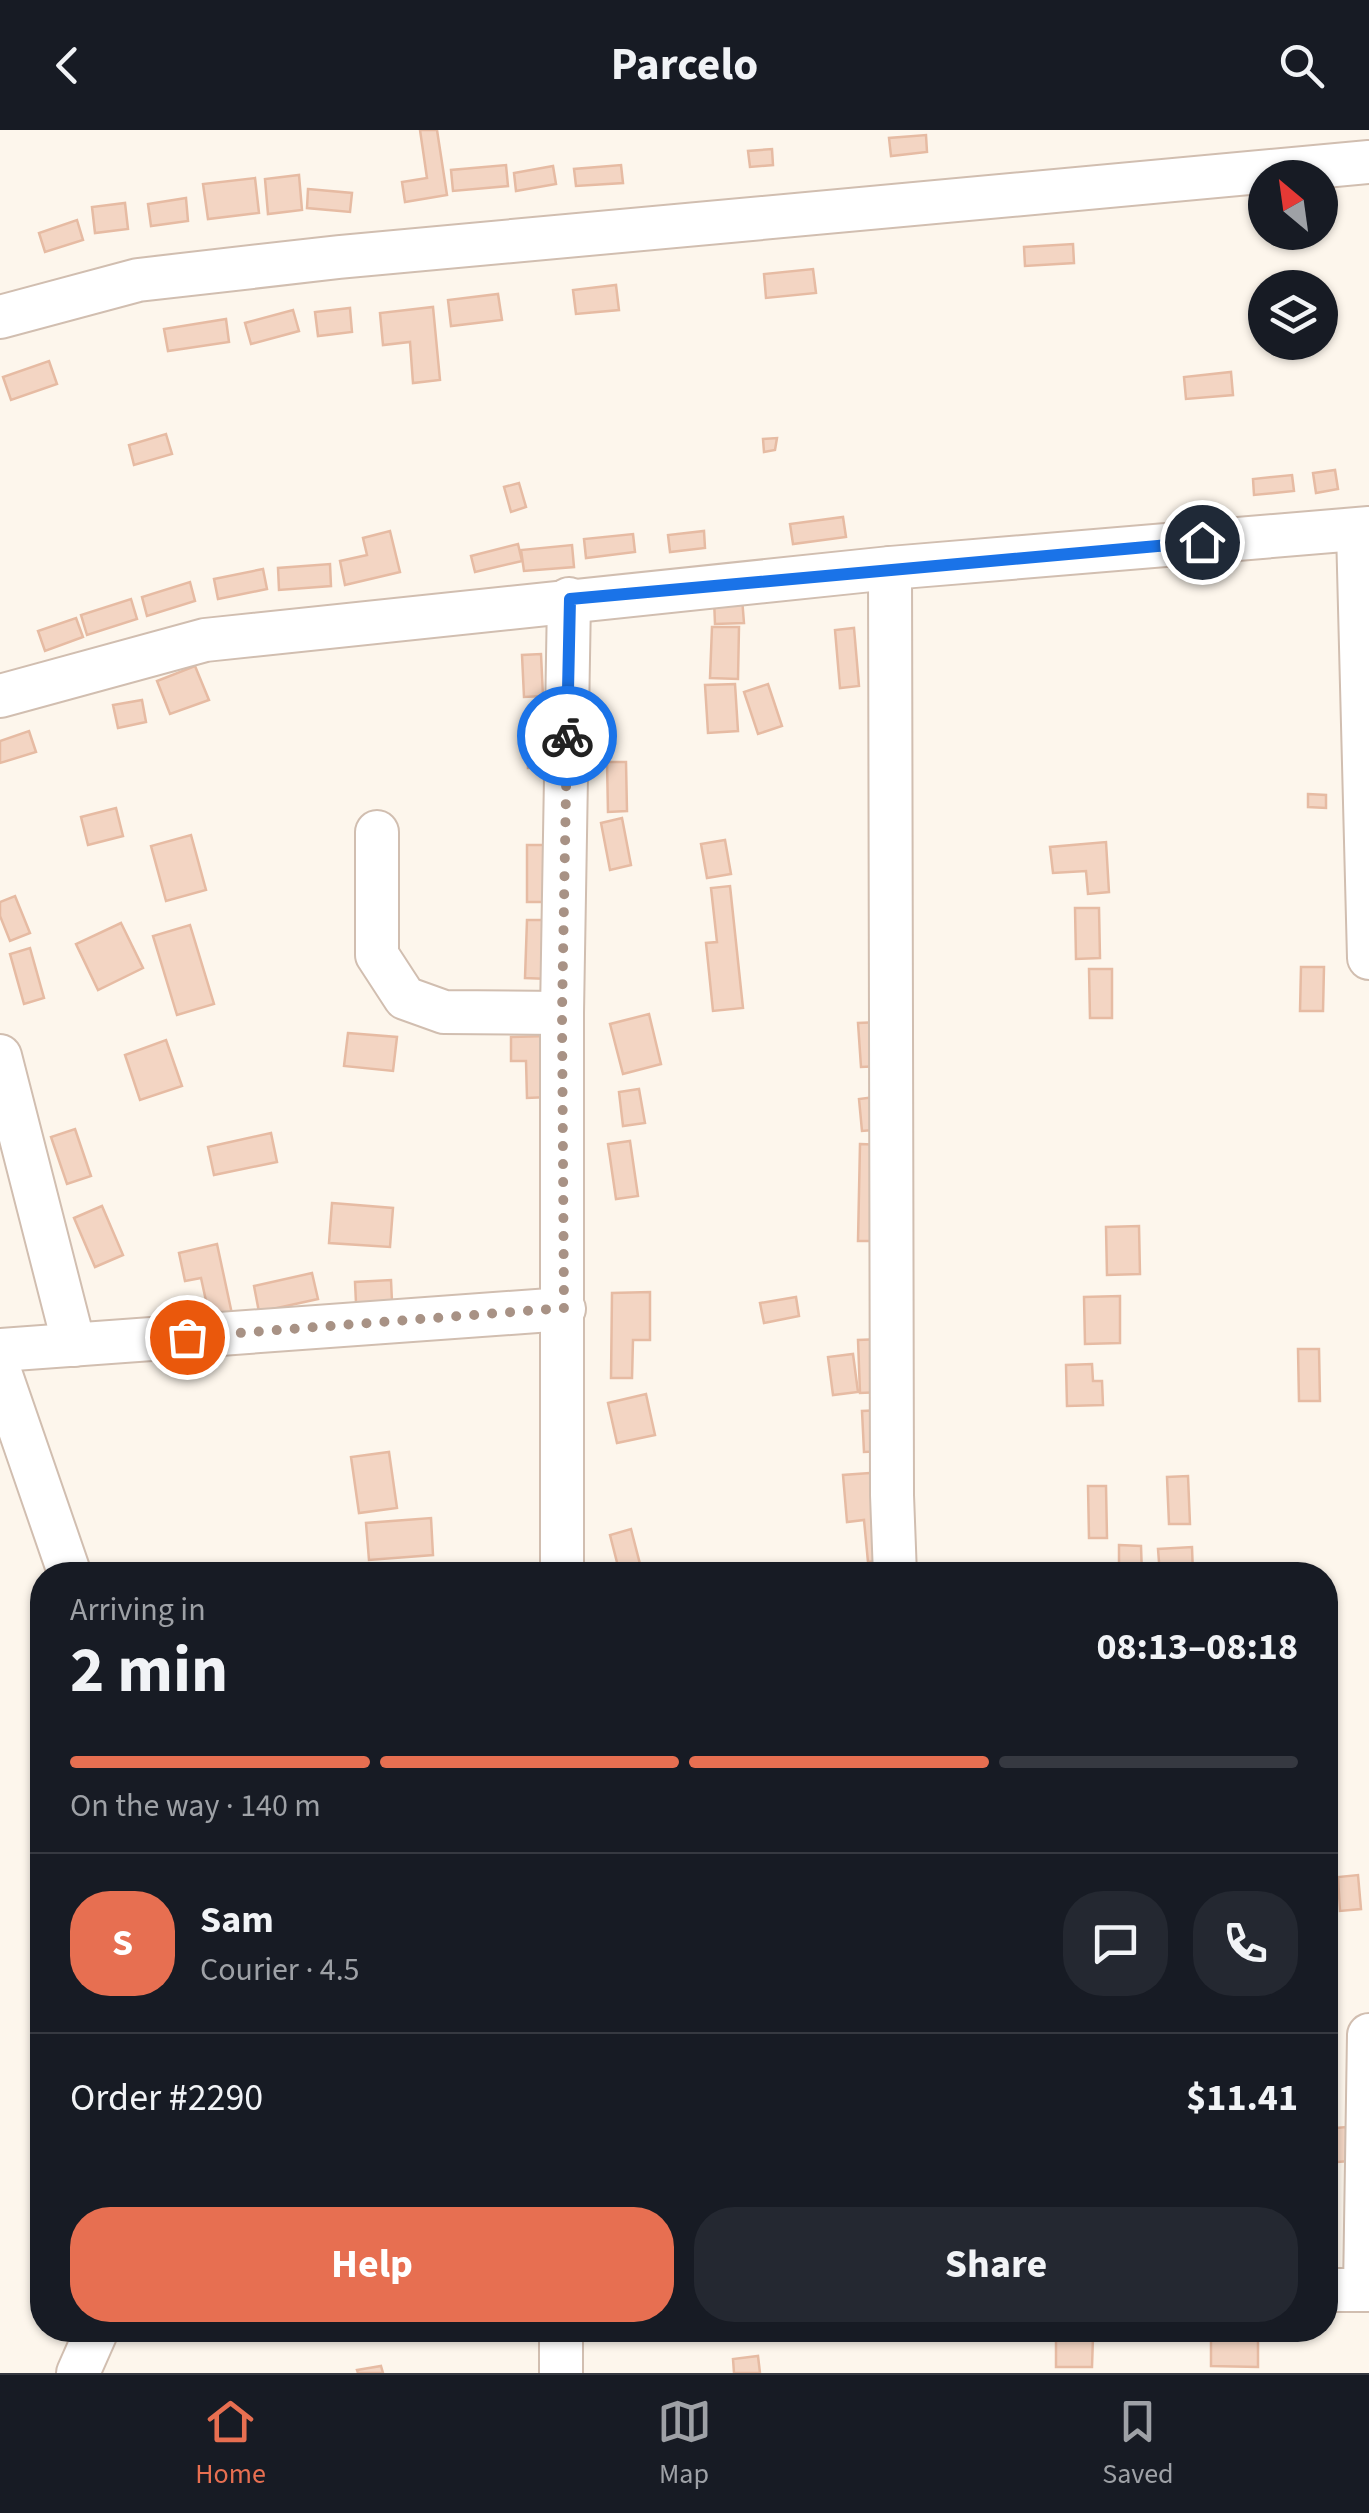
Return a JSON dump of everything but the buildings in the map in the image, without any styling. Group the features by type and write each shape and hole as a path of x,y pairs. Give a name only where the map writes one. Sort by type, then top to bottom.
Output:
{"street":[{"path":"0,317 138,280 340,257 1369,162"},
{"path":"0,696 205,640 890,568 1363,529 1369,958"},
{"path":"890,568 895,1562"},
{"path":"562,1562 562,1013 570,599"},
{"path":"378,832 377,955 405,998 444,1012 562,1013"},
{"path":"0,1056 74,1345"},
{"path":"0,1350 564,1308"},
{"path":"0,1372 66,1562"},
{"path":"1353,2290 1369,2035"},
{"path":"78,2373 92,2342"},
{"path":"561,2342 561,2373"}],"way so far":[{"path":"187,1337 564,1308 562,1013 567,736"}],"route":[{"path":"567,736 570,599 1202,542"}]}
